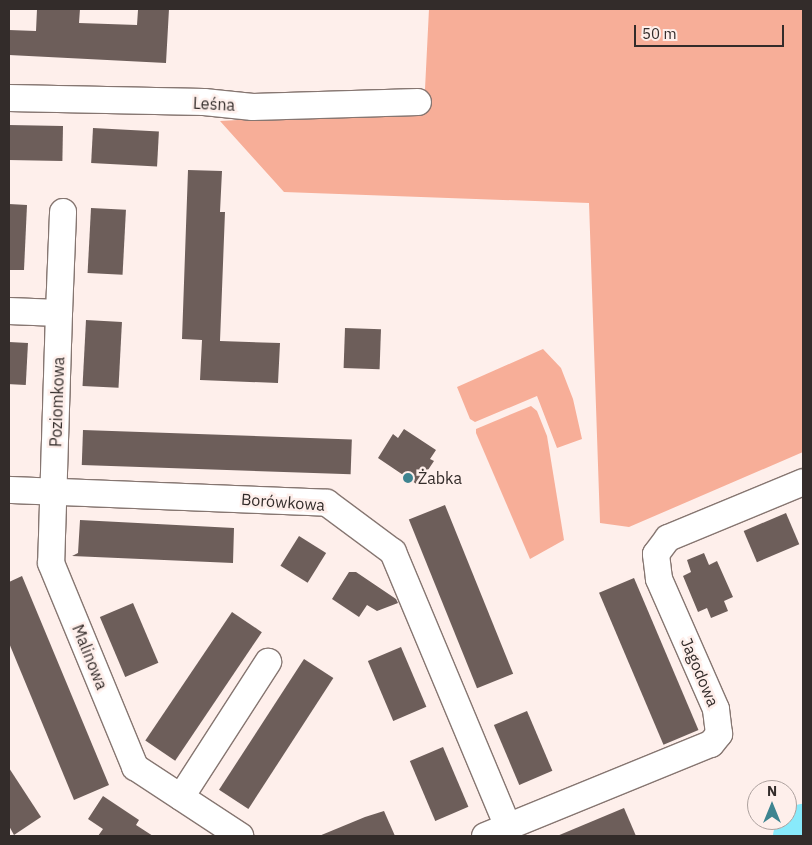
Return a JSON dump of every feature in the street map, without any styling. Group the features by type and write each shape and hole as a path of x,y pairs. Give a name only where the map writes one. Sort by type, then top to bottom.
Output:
{"street":[{"name":"Leśna","path":"9,98 204,102 254,107 418,102"},
{"name":"Poziomkowa","path":"54,491 63,212"},
{"path":"9,312 59,313"},
{"name":"Jagodowa","path":"496,832 711,744 719,734 716,709 659,579 656,554 668,538 803,482"},
{"name":"Borówkowa","path":"9,490 327,503 361,526 394,552 496,832"},
{"name":"Malinowa","path":"54,491 51,563 135,767 240,836"},
{"path":"181,797 268,662"}],"shaded area":[{"path":"429,9 803,9 803,452 629,527 600,523 589,203 284,192 220,121 424,109"},
{"path":"543,349 561,368 573,399 582,439 557,448 537,396 475,422 470,419 457,387"},
{"path":"531,406 537,411 547,436 564,540 530,559 476,433 476,429"}],"building":[{"path":"37,9 80,9 79,23 137,25 138,10 169,9 166,63 9,55 9,30 36,31"},
{"path":"9,125 63,126 62,161 9,160"},
{"path":"93,128 159,131 157,166 91,163"},
{"path":"188,170 222,171 220,212 225,212 220,341 280,343 278,383 200,380 202,340 182,339"},
{"path":"9,204 27,205 24,270 9,270"},
{"path":"91,208 126,210 123,275 88,273"},
{"path":"86,320 122,322 118,388 83,386"},
{"path":"345,328 381,329 380,369 344,368"},
{"path":"9,342 28,343 26,385 9,384"},
{"path":"404,429 436,450 430,459 434,461 418,485 378,458 393,434 398,438"},
{"path":"83,430 352,439 351,474 82,465"},
{"path":"445,505 513,674 477,688 409,520"},
{"path":"786,513 799,544 757,562 744,531"},
{"path":"80,520 234,528 233,563 72,556 78,553"},
{"path":"299,536 326,553 308,583 280,566"},
{"path":"704,553 709,565 717,561 733,597 724,601 728,611 711,618 707,608 698,612 683,576 691,572 687,560"},
{"path":"349,572 356,572 396,599 398,603 377,611 367,605 359,617 332,599"},
{"path":"22,576 109,785 74,800 9,643 9,582"},
{"path":"634,578 698,730 663,745 599,593"},
{"path":"133,603 158,663 125,677 100,617"},
{"path":"232,612 262,632 175,761 145,741"},
{"path":"401,647 426,707 393,721 368,661"},
{"path":"304,659 333,678 248,809 219,790"},
{"path":"527,711 552,771 519,785 494,725"},
{"path":"443,747 468,807 435,821 410,761"},
{"path":"9,768 41,817 14,835 9,826"},
{"path":"103,796 139,820 136,825 153,836 98,836 103,829 88,819"},
{"path":"624,808 636,836 557,836"},
{"path":"384,811 395,836 319,836 365,817"}],"waterway":[{"path":"791,836 793,828 803,822"}],"place":[{"name":"Żabka","path":"408,478"}]}
